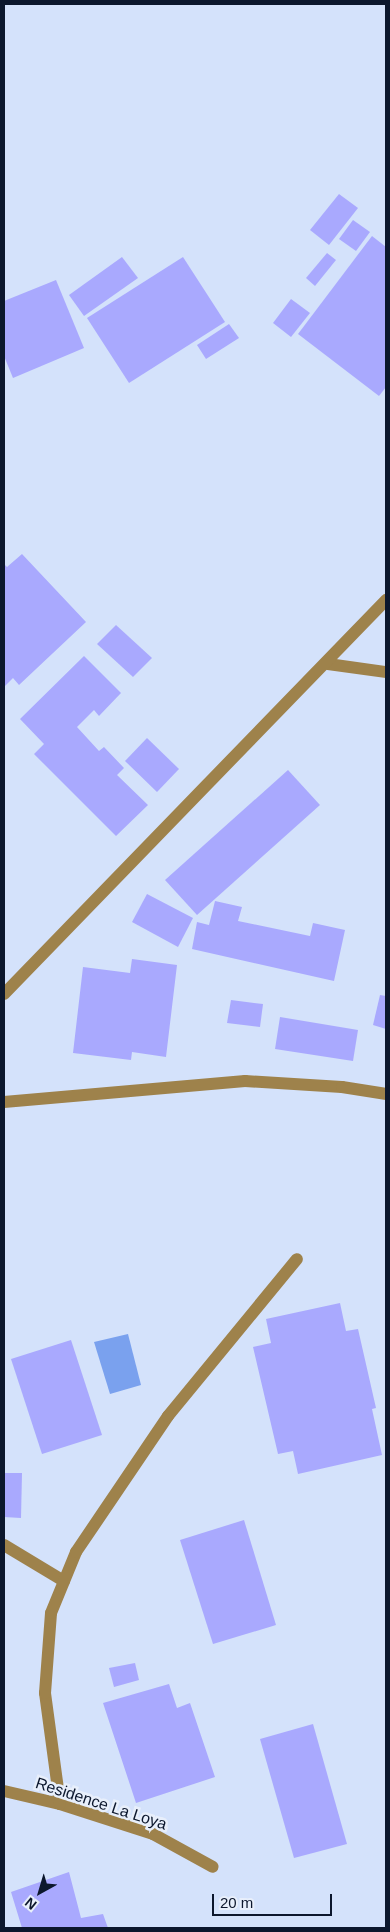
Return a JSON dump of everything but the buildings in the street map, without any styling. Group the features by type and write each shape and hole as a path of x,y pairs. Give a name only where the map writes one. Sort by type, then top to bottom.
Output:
{"street":[{"path":"4,994 328,664 386,600"},
{"path":"328,664 386,672"},
{"path":"4,1102 245,1081 342,1087 386,1094"},
{"path":"60,1804 46,1694 51,1613 76,1552 168,1416 297,1259"},
{"path":"4,1545 64,1581"},
{"name":"Residence La Loya","path":"4,1791 60,1804 154,1834 213,1867"}],"water":[{"path":"128,1334 141,1385 110,1394 94,1342"}]}
